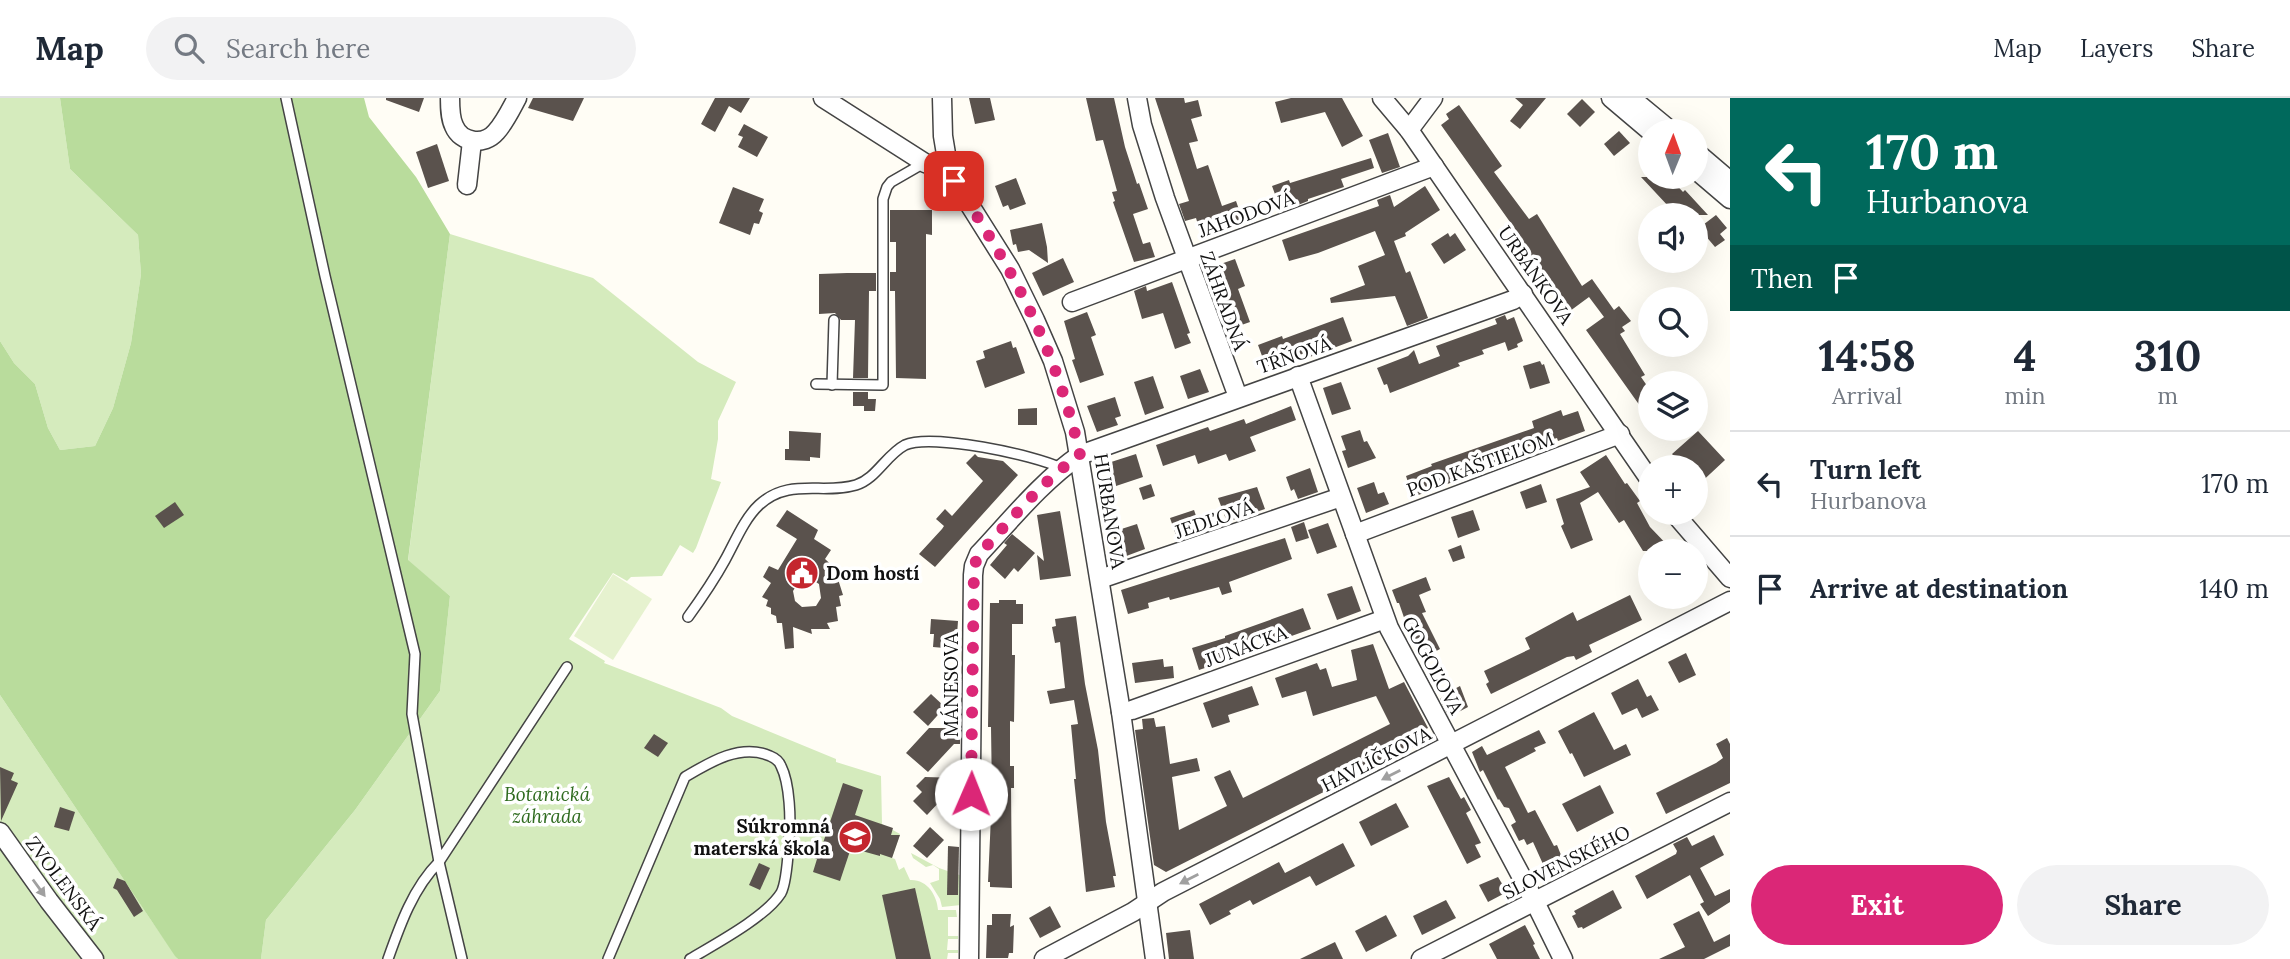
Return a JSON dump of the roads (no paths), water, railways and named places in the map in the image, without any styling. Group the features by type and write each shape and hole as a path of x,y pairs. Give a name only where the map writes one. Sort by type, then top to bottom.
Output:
{"street":[{"path":"450,98 454,127 458,134 472,141 488,139 496,133 517,98"},
{"path":"823,98 925,163 949,172"},
{"name":"HURBANOVA","path":"942,98 943,136 949,172 1010,269 1043,336 1080,455 1121,712 1155,959"},
{"name":"ZÁHRADNÁ","path":"1137,98 1150,149 1186,258 1238,397"},
{"name":"URBÁNKOVA","path":"1382,98 1409,130 1638,462"},
{"path":"1409,130 1433,98"},
{"path":"1611,98 1638,121"},
{"path":"1631,98 1656,119"},
{"path":"467,185 472,141"},
{"path":"1708,162 1730,181"},
{"name":"JAHODOVÁ","path":"1072,302 1434,166"},
{"path":"1708,180 1730,199"},
{"name":"TŔŇOVÁ","path":"1080,455 1513,300 1523,294"},
{"name":"GOGOĽOVA","path":"1298,376 1385,619 1563,959"},
{"name":"POD KAŠTIEĽOM","path":"1355,534 1619,434"},
{"name":"MÁNESOVA","path":"969,959 974,566 979,554 1061,468 1080,455"},
{"name":"JEDĽOVÁ","path":"1100,579 1341,497"},
{"path":"1684,525 1730,578"},
{"name":"HAVLÍČKOVA","path":"1044,959 1163,892 1730,601"},
{"name":"JUNÁCKA","path":"1121,712 1385,619"},
{"name":"SLOVENSKÉHO","path":"1421,959 1730,802"},
{"name":"ZVOLENSKÁ","path":"0,832 94,959"}],"lane":[{"path":"286,98 328,290 415,654 412,715 435,840 462,959"},
{"path":"816,384 883,385 883,200 891,182 925,163"},
{"path":"832,385 834,320"},
{"path":"688,617 710,586 752,513 780,493 804,487 856,485 902,447 929,440 1048,462 1061,468"},
{"path":"388,959 397,934 428,874 567,667"},
{"path":"608,959 685,777 705,765 747,750 766,754 782,766 789,803 789,850 782,891 770,907 690,959"}],"place":[{"name":"Dom hostí","path":"802,573"},
{"name":"Súkromná materská škola","path":"855,837"}],"park label":[{"name":"Botanická záhrada","path":"547,805"}]}
